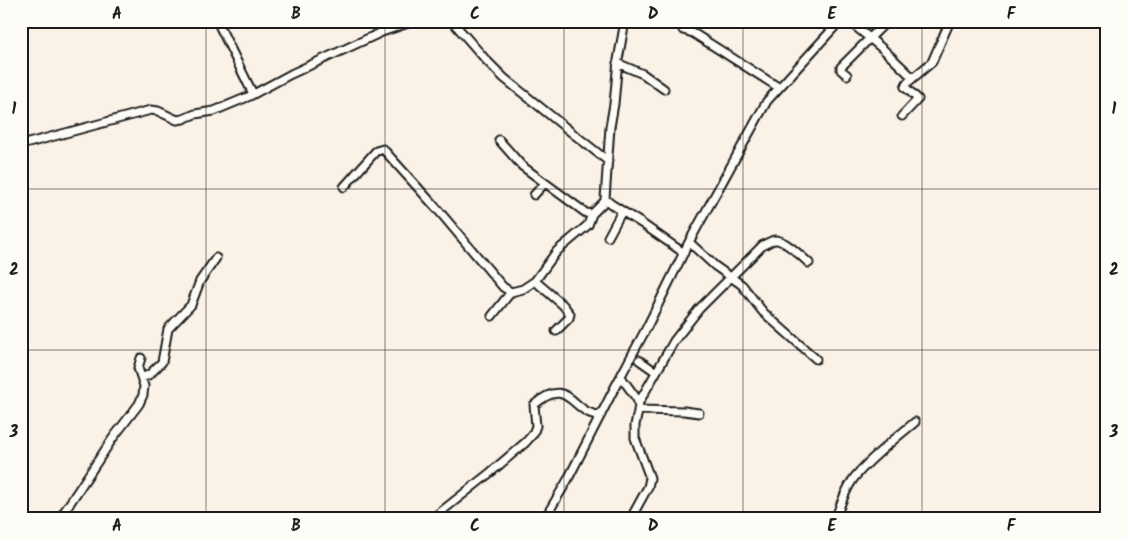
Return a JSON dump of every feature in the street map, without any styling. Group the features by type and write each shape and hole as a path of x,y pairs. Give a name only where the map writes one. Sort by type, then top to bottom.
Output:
{"street":[{"path":"217,21 253,94"},
{"path":"21,146 151,110 158,111 173,120 181,120 195,114 214,111 374,36 414,21"},
{"path":"452,21 504,78 608,161"},
{"path":"492,316 511,292 523,289 535,281 557,251 588,225 592,214 606,200 617,63 625,21"},
{"path":"545,518 567,481 689,242 766,102 840,21"},
{"path":"849,21 884,50 913,78"},
{"path":"902,116 918,99 905,87 907,83 932,62 950,21"},
{"path":"847,75 840,68 884,24"},
{"path":"683,30 693,33 778,88"},
{"path":"617,63 643,74 664,89"},
{"path":"499,140 522,166 586,213 592,214"},
{"path":"344,187 376,151 383,149 439,211 503,287 511,292"},
{"path":"534,195 546,183"},
{"path":"606,200 684,253"},
{"path":"608,236 622,211"},
{"path":"631,518 650,482 649,473 635,438 638,407 674,341 699,309 763,245 779,240 809,263"},
{"path":"689,242 729,277 742,284 764,312 816,359"},
{"path":"142,378 150,374 162,362 168,329 191,305 200,281 216,258"},
{"path":"535,281 564,305 570,314 556,331"},
{"path":"60,518 113,438 139,404 143,395 142,378 138,368 141,358"},
{"path":"639,360 656,372"},
{"path":"621,377 635,394 638,407"},
{"path":"433,518 526,442 533,434 536,426 534,404 544,396 554,394 566,395 583,409 592,414 601,415"},
{"path":"638,407 699,413"},
{"path":"836,518 854,478 916,422"}]}
